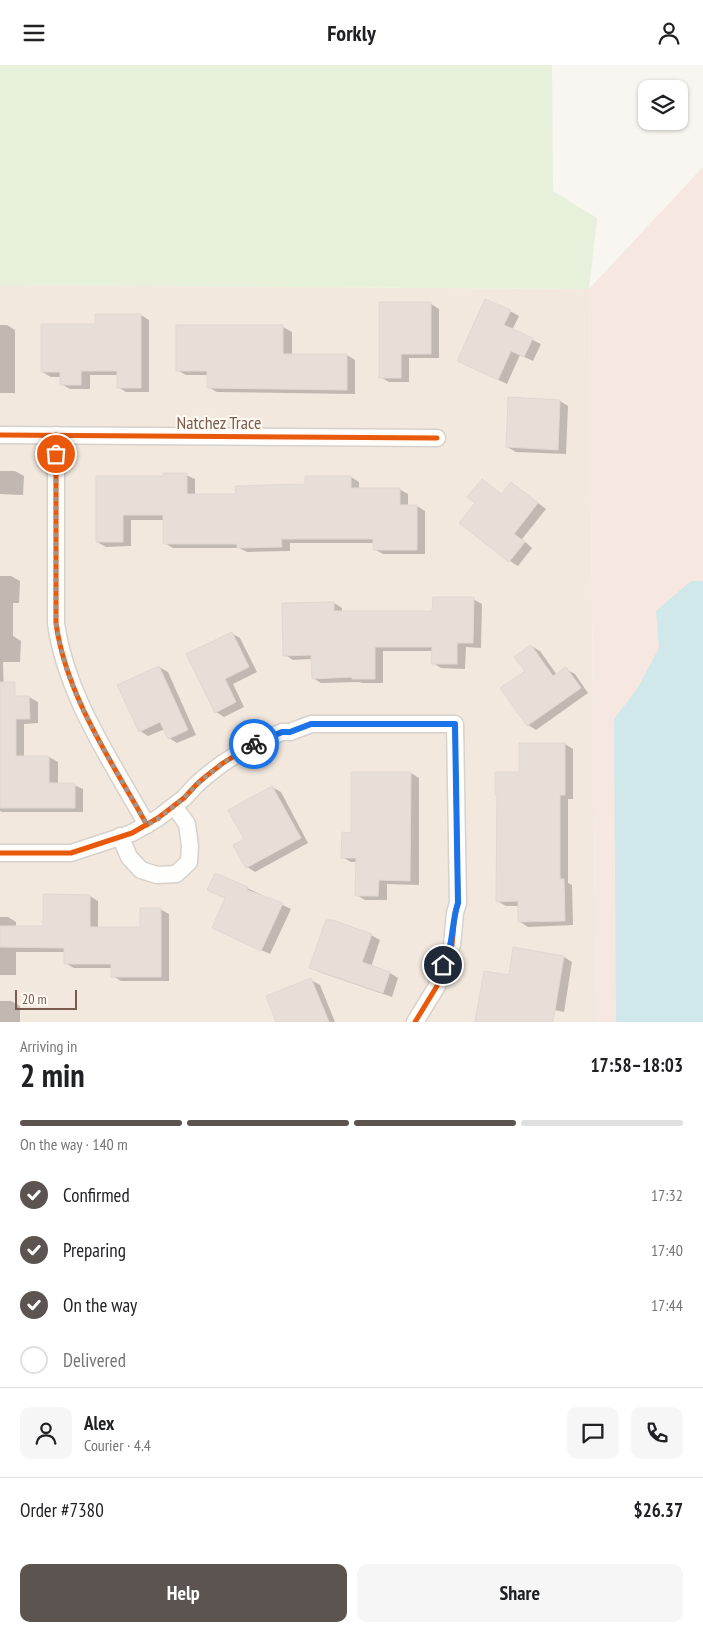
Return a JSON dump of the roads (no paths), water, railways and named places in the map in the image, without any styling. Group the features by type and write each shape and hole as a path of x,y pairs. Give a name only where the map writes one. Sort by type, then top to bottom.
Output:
{"street":[{"name":"Natchez Trace","path":"0,435 437,438"},
{"path":"56,435 56,623 59,645 85,714 147,825"},
{"path":"0,853 70,853 132,833 174,806 223,763 252,745 282,732 290,732 311,724 455,724 458,903 455,913 452,945 443,965 437,986 416,1020"},
{"path":"120,836 129,857 141,870 157,875 176,873 189,862 190,846 187,824 174,806"}],"water":[{"path":"691,581 703,581 703,1022 616,1022 614,719 637,689 659,648 656,611"}]}
